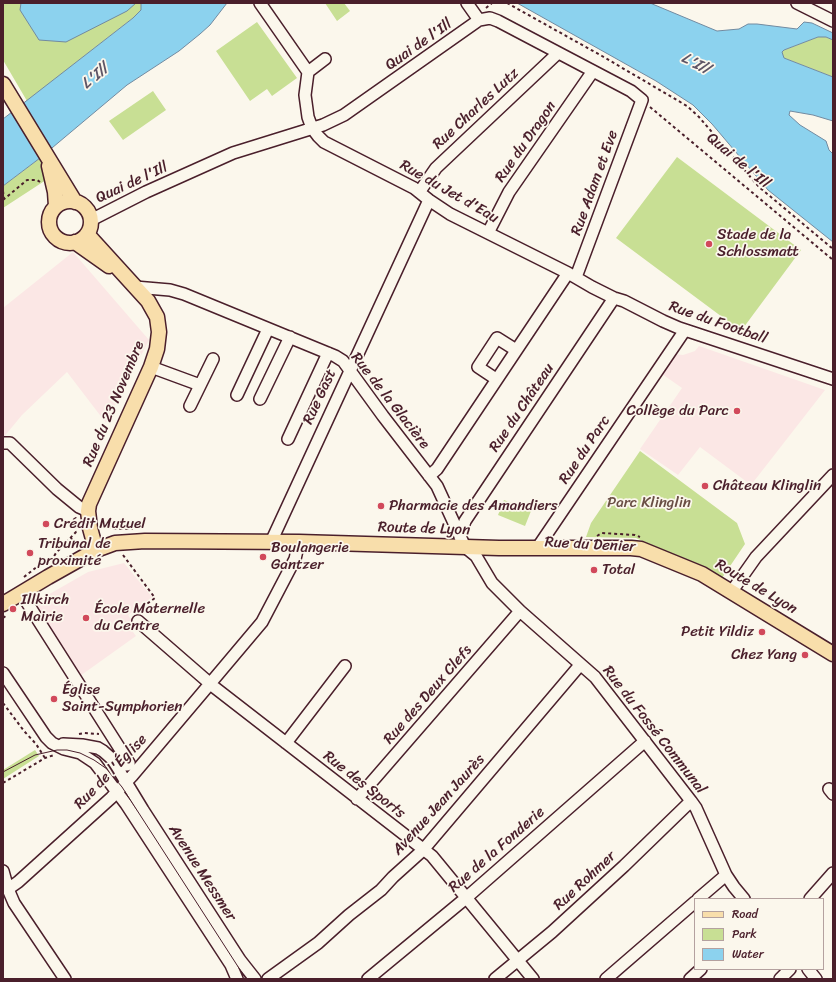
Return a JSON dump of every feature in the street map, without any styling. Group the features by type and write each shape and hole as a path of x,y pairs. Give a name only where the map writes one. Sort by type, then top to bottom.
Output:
{"main road":[{"path":"3,84 47,158 68,188 75,202"},
{"path":"47,158 55,192 56,206"},
{"path":"68,201 75,202 86,208 91,220 87,234 75,242 62,241 56,237 52,232 49,218 56,206 68,201"},
{"name":"Rue du 23 Novembre","path":"87,234 148,301 158,322 159,343 151,367 92,497 88,511 90,528 96,550"},
{"name":"Rue du 23 Novembre","path":"75,242 132,283"},
{"name":"Route de Lyon","path":"3,604 96,550 115,543 463,542 538,548 611,547 641,549 702,574 833,654"}],"street":[{"path":"260,3 308,72 305,107 312,128"},
{"path":"468,3 479,20 490,18 498,21 631,91 642,100"},
{"path":"797,3 833,21"},
{"name":"Quai de l'Ill","path":"91,220 146,192 233,153 323,125 344,116 479,20"},
{"name":"Rue Charles Lutz","path":"420,191 436,168 558,52"},
{"path":"308,72 325,59"},
{"name":"Rue du Dragon","path":"488,233 509,192 593,71"},
{"name":"Rue Adam et Eve","path":"429,476 437,470 516,350 572,275 642,100"},
{"name":"Rue du Jet d'Eau","path":"312,128 324,142 420,191 429,200 450,214 572,275"},
{"name":"Rue Gast","path":"270,542 429,200"},
{"name":"Rue du Football","path":"572,275 614,298 624,301 685,330 833,379"},
{"name":"Rue de la Glacière","path":"132,283 184,294 328,353 343,361 437,486 463,542"},
{"name":"Rue du Château","path":"463,542 464,521 614,298"},
{"path":"237,395 268,329"},
{"name":"Rue du Parc","path":"538,548 685,330"},
{"path":"260,399 290,337"},
{"path":"496,379 478,367 497,338 516,350"},
{"path":"288,439 328,353"},
{"path":"190,406 213,359"},
{"path":"151,367 200,385"},
{"path":"3,443 10,443 57,489 79,507 88,511"},
{"path":"732,591 756,557 833,475"},
{"name":"Rue de l'Église","path":"8,889 18,882 117,792 262,622 295,559 299,542"},
{"name":"Rue du Fossé Communal","path":"463,542 476,556 492,583 520,611 595,677 696,808 726,875 743,898"},
{"path":"21,593 129,763 127,766"},
{"name":"Rue des Deux Clefs","path":"357,799 520,611"},
{"name":"Rue des Sports","path":"138,621 210,684 432,856 532,979"},
{"name":"Avenue Jean Jaurès","path":"268,979 318,943 349,915 381,890 423,850 580,665"},
{"path":"286,743 345,666"},
{"path":"3,673 46,737"},
{"name":"Avenue Messmer","path":"46,737 60,743 91,746 103,751 112,759 143,810 240,960 255,979"},
{"name":"Avenue Messmer","path":"46,737 56,746 80,753 93,761 126,804 222,952 237,979"},
{"name":"Rue de la Fonderie","path":"368,979 466,898 645,741"},
{"name":"Rue Rohmer","path":"495,979 552,932 624,866 691,801"},
{"path":"3,871 8,889 17,908 65,979"},
{"path":"811,898 833,873"},
{"path":"699,898 726,875"},
{"path":"606,979 694,903"},
{"path":"690,979 701,970"},
{"path":"780,979 789,970"},
{"path":"809,970 816,979"}],"path":[{"path":"508,3 616,63 687,106 699,116 759,187 833,249"},
{"name":"Quai de l'Ill","path":"642,100 833,260"},
{"path":"4,199 27,180 37,180 55,192"},
{"path":"3,191 4,199"},
{"path":"121,552 155,598 132,615 138,621"},
{"path":"3,702 45,758"},
{"path":"3,783 45,758 55,755"}],"shaded area":[{"path":"73,252 149,340 106,423 67,372 22,415 3,438 3,308"},
{"name":"Collège du Parc","path":"699,346 825,390 751,485 700,447 678,475 640,449 682,388 662,374 675,354 683,355 695,351"},
{"name":"École Maternelle du Centre","path":"124,563 152,597 128,615 132,621 127,624 136,636 80,676 37,610 39,600 88,572"}],"green space":[{"path":"3,3 141,3 142,10 27,101 3,60"},
{"path":"325,3 344,3 350,11 337,21"},
{"path":"257,22 297,78 272,96 267,89 250,101 216,51"},
{"path":"818,37 826,37 833,40 833,77 784,58 782,55 781,52 784,50"},
{"path":"153,91 166,110 123,140 109,121"},
{"name":"Stade de la Schlossmatt","path":"677,157 801,250 741,331 616,238"},
{"path":"40,158 46,180 3,208 3,186"},
{"name":"Parc Klinglin","path":"640,451 737,523 745,544 722,578 636,538 586,537 591,523"},
{"path":"504,500 531,511 525,526 498,515"},
{"path":"35,750 39,756 3,779 3,770"}],"water":[{"path":"21,3 136,3 127,11 66,42 39,40 20,10"},
{"name":"L'Ill","path":"141,3 227,3 210,25 200,34 179,51 127,85 40,158 3,186 3,119 133,18 141,10"},
{"name":"L'Ill","path":"517,3 650,3 717,31 739,29 748,24 797,29 804,22 812,23 833,33 833,40 826,37 818,37 782,52 784,58 833,77 833,121 813,115 790,111 789,115 800,125 826,141 829,150 833,154 833,242 768,190 712,124 693,105 656,81"}],"tram line":[{"path":"3,772 35,755 57,750 67,750 80,753 107,769 122,787 246,979"}],"place":[{"name":"Stade de la Schlossmatt","path":"709,244"},
{"name":"Collège du Parc","path":"737,411"},
{"name":"Château Klinglin","path":"705,486"},
{"name":"Pharmacie des Amandiers","path":"381,506"},
{"name":"Crédit Mutuel","path":"46,524"},
{"name":"Tribunal de proximité","path":"30,553"},
{"name":"Boulangerie Gantzer","path":"263,557"},
{"name":"Total","path":"594,570"},
{"name":"Illkirch Mairie","path":"13,609"},
{"name":"École Maternelle du Centre","path":"86,618"},
{"name":"Petit Yildiz","path":"762,632"},
{"name":"Chez Yang","path":"805,655"},
{"name":"Église Saint-Symphorien","path":"54,699"}]}
